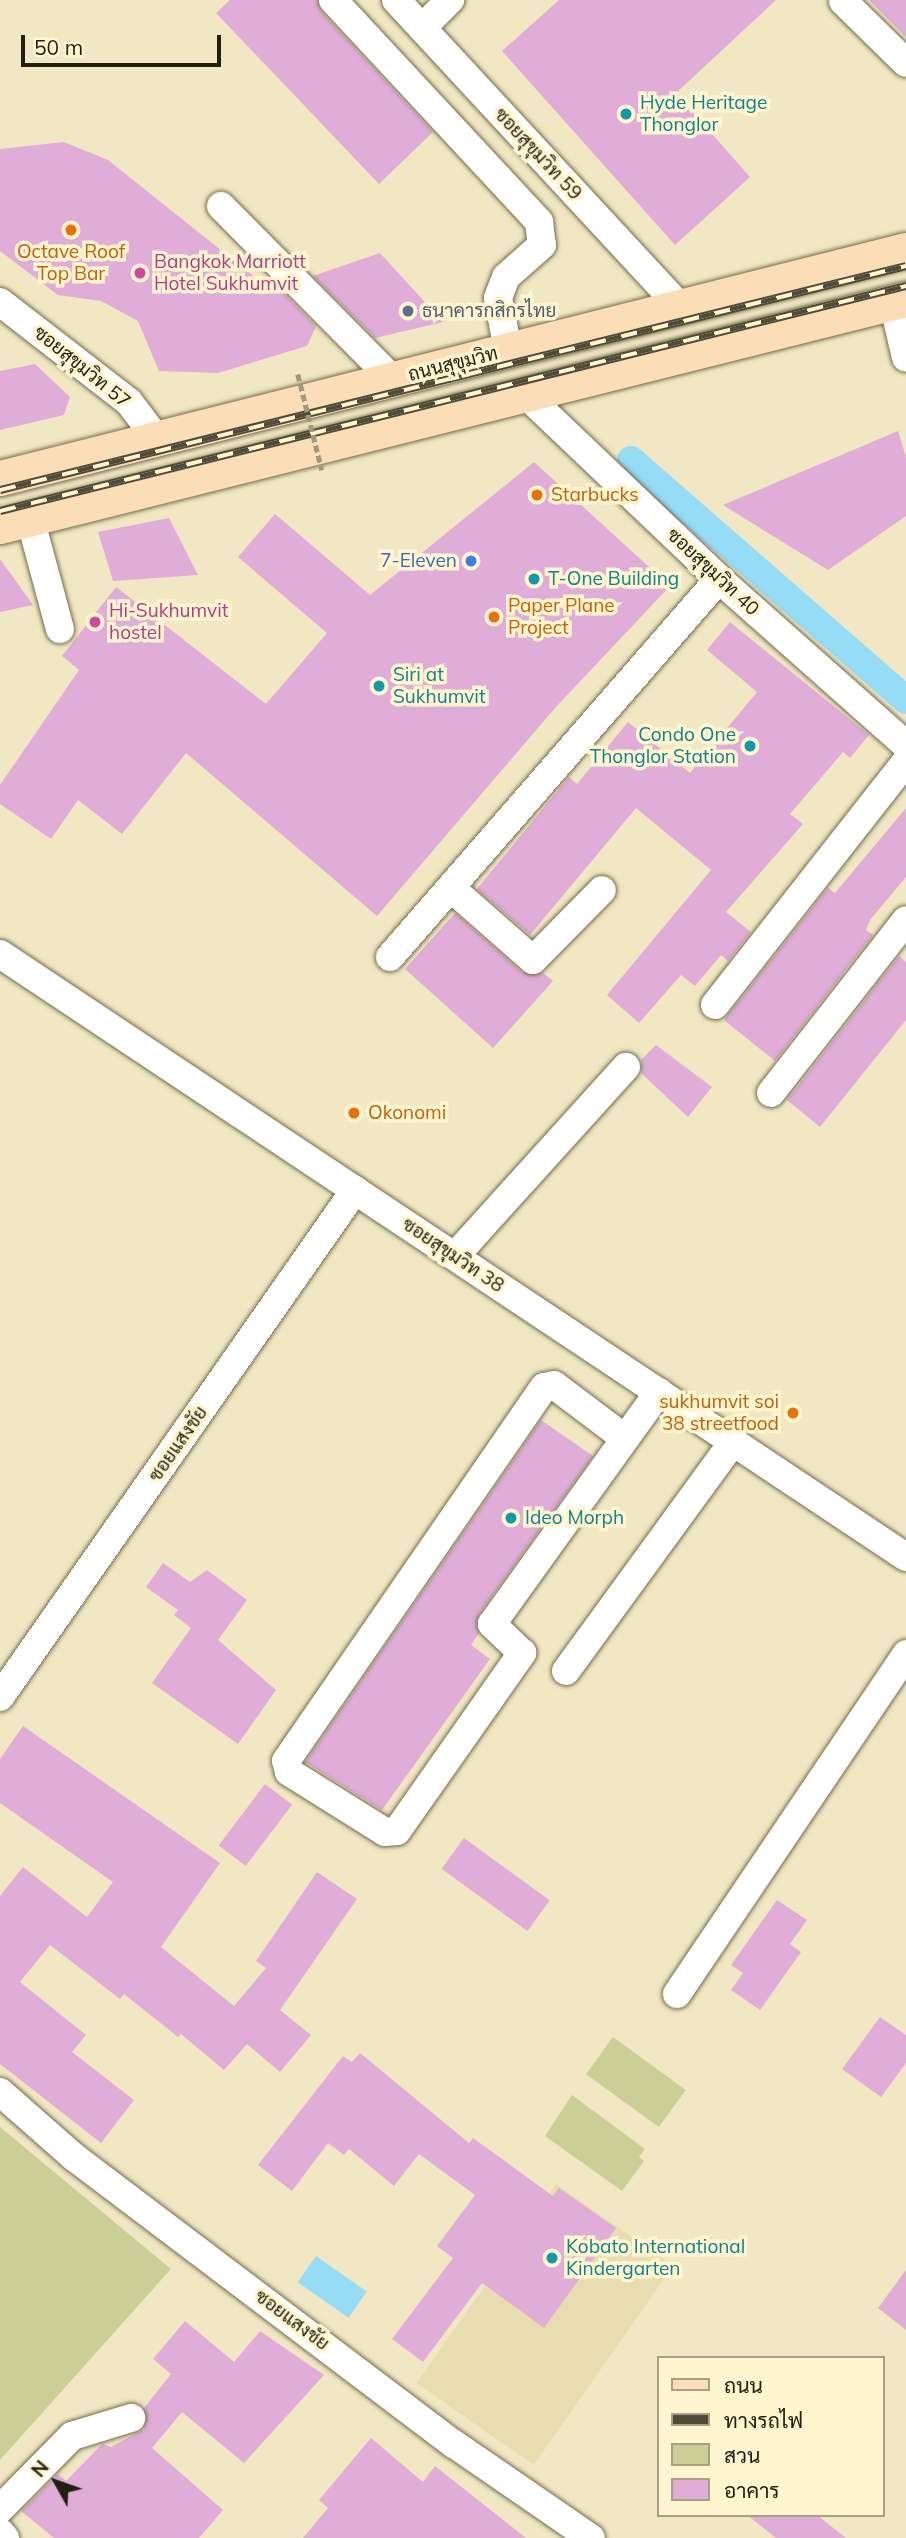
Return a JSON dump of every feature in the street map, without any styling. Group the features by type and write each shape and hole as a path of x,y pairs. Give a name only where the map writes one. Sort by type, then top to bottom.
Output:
{"main road":[{"name":"ถนนสุขุมวิท","path":"0,478 906,250"},
{"path":"15,522 900,301"},
{"path":"509,350 524,393"}],"street":[{"path":"333,0 539,222 542,245 506,277 498,298 509,350"},
{"name":"ซอยสุขุมวิท 59","path":"396,0 680,307"},
{"path":"422,28 450,0"},
{"path":"843,1 906,63"},
{"path":"220,206 392,379"},
{"path":"900,301 906,358"},
{"name":"ซอยสุขุมวิท 57","path":"0,302 128,402 157,439"},
{"name":"ซอยสุขุมวิท 40","path":"524,393 719,579 906,746"},
{"path":"15,522 60,629"},
{"path":"390,957 719,579"},
{"path":"715,1005 906,761"},
{"path":"451,888 533,960 602,890"},
{"path":"771,1093 906,920"},
{"name":"ซอยสุขุมวิท 38","path":"0,954 906,1557"},
{"path":"455,1256 626,1067"},
{"name":"ซอยแสงชัย","path":"0,1697 355,1190"},
{"path":"628,1429 554,1385 544,1387 286,1761 289,1772 385,1832 397,1831 523,1653 492,1624 628,1429 659,1392"},
{"path":"566,1671 733,1442"},
{"path":"677,1994 906,1654"},
{"name":"ซอยแสงชัย","path":"0,2092 92,2170 454,2444 591,2538"},
{"path":"0,2509 72,2436 131,2418"},
{"path":"0,2532 5,2538"}],"path":[{"path":"298,374 322,470"}],"shaded area":[{"path":"556,2184 673,2266 534,2465 417,2383"}],"green space":[{"path":"613,2037 686,2090 659,2127 586,2074"},
{"path":"572,2095 645,2149 639,2157 644,2161 622,2191 545,2136"},
{"path":"0,2127 171,2269 0,2460"}],"water":[{"path":"316,2256 367,2292 348,2318 298,2282"}],"building":[{"path":"230,0 317,0 321,11 433,132 379,184 216,13"},
{"name":"Hyde Heritage Thonglor","path":"559,0 776,0 676,93 750,177 675,245 502,51"},
{"path":"869,0 906,0 906,37"},
{"name":"Bangkok Marriott Hotel Sukhumvit","path":"64,142 108,160 271,290 278,287 316,326 307,346 218,373 159,371 138,321 101,301 58,295 0,251 0,149"},
{"path":"380,253 443,322 375,338 313,276"},
{"path":"35,364 70,397 64,415 0,430 0,371"},
{"path":"898,431 906,457 906,516 828,570 723,505"},
{"path":"534,462 670,586 555,708 377,916 186,753 122,834 78,800 51,839 0,804 0,785 79,670 62,656 116,587 266,704 327,633 238,557 275,514 370,595"},
{"path":"169,518 198,575 113,581 98,532"},
{"path":"0,559 33,605 0,612"},
{"path":"730,622 869,735 850,758 843,752 790,814 803,824 726,912 751,932 728,961 721,955 695,986 681,975 639,1023 607,995 711,870 636,808 530,935 477,889 569,777 577,784 628,722 690,773 757,692 707,650"},
{"path":"906,808 906,877 870,920 866,930 873,935 775,1061 724,1020 828,888 835,893"},
{"path":"455,913 522,972 543,973 553,981 493,1048 405,969"},
{"path":"899,956 906,962 906,1020 820,1127 787,1100"},
{"path":"656,1045 712,1087 688,1117 641,1073 641,1060"},
{"path":"541,1420 593,1456 479,1614 479,1633 471,1645 490,1659 382,1810 305,1762"},
{"path":"163,1563 190,1582 207,1570 247,1600 218,1640 276,1690 238,1744 152,1683 191,1628 174,1615 178,1610 146,1587"},
{"path":"23,1726 220,1863 161,1947 234,2006 266,1968 256,1961 317,1872 357,1899 280,2010 311,2035 280,2072 247,2044 224,2070 181,2034 178,2037 124,1994 120,1999 50,1945 20,1982 86,2035 72,2052 134,2100 101,2143 0,2064 0,1896 23,1867 87,1917 113,1882 0,1803 0,1759"},
{"path":"265,1784 292,1804 246,1866 219,1845"},
{"path":"464,1838 550,1900 527,1931 442,1869"},
{"path":"777,1900 807,1920 790,1944 801,1952 760,2010 731,1990 743,1973 731,1965"},
{"path":"880,2017 906,2035 906,2063 881,2097 842,2069"},
{"path":"360,2053 469,2143 473,2138 553,2196 559,2188 616,2228 544,2328 482,2283 423,2362 392,2339 453,2258 437,2246 475,2195 419,2154 394,2186 349,2149 344,2155 328,2143 292,2191 258,2165 343,2056 352,2062"},
{"path":"906,2270 906,2330 878,2308"},
{"path":"185,2321 234,2362 260,2331 324,2375 244,2463 182,2412 152,2448 223,2510 199,2538 54,2538 21,2511 58,2474 66,2481 102,2444 111,2447 144,2429 144,2408 171,2374 153,2359"},
{"path":"371,2438 423,2482 435,2466 526,2538 303,2538 328,2508 319,2500"},
{"path":"750,2517 820,2517 846,2538 776,2538"}],"waterway":[{"path":"631,460 906,700"}],"railway":[{"path":"0,490 906,266"},
{"path":"0,511 906,286"}],"place":[{"name":"Hyde Heritage Thonglor","path":"626,114"},
{"name":"Octave Roof Top Bar","path":"71,230"},
{"name":"Bangkok Marriott Hotel Sukhumvit","path":"140,273"},
{"name":"ธนาคารกสิกรไทย","path":"408,311"},
{"name":"Starbucks","path":"537,495"},
{"name":"7-Eleven","path":"471,561"},
{"name":"T-One Building","path":"534,579"},
{"name":"Paper Plane Project","path":"494,617"},
{"name":"Hi-Sukhumvit hostel","path":"95,622"},
{"name":"Siri at Sukhumvit","path":"379,686"},
{"name":"Condo One Thonglor Station","path":"750,746"},
{"name":"Okonomi","path":"354,1113"},
{"name":"sukhumvit soi 38 streetfood","path":"793,1413"},
{"name":"Ideo Morph","path":"511,1518"},
{"name":"Kobato International Kindergarten","path":"552,2258"}]}
